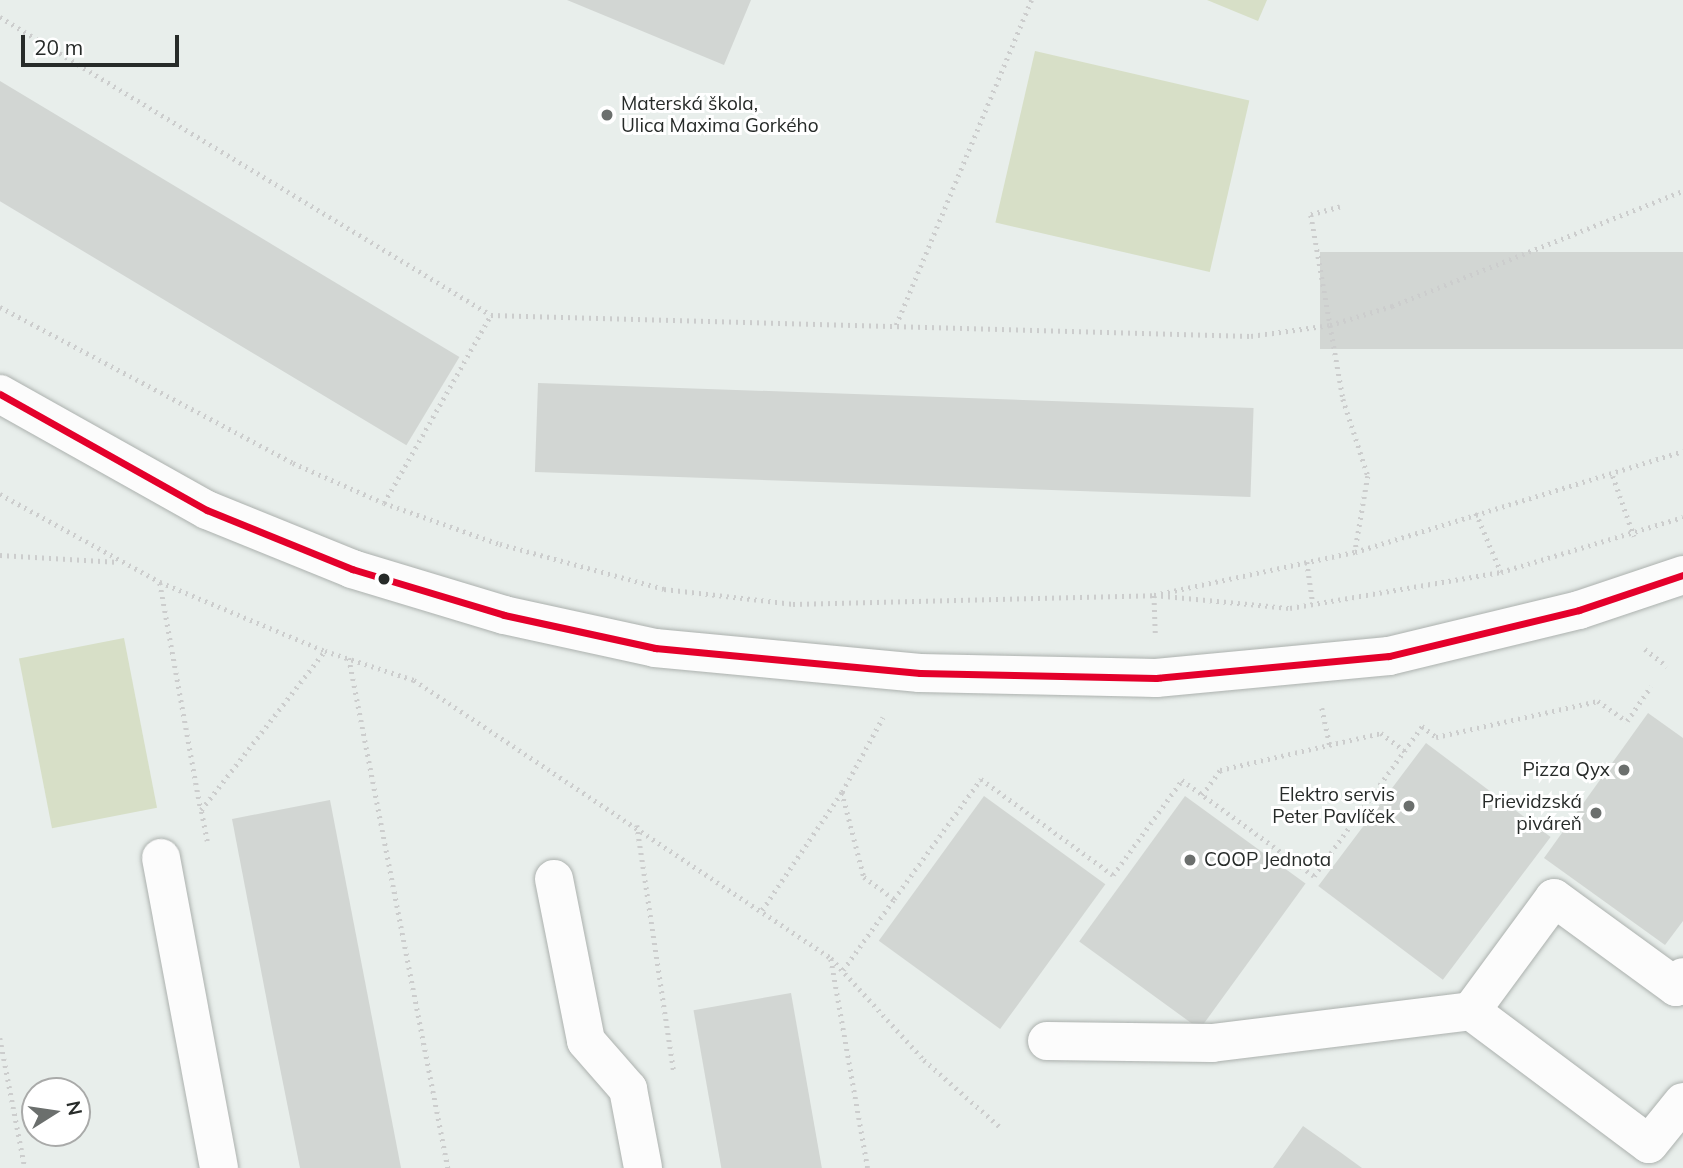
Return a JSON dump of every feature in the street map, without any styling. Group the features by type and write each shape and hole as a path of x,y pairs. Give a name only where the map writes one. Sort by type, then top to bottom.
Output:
{"street":[{"path":"0,394 207,510 352,569 505,615 683,650 920,673 1156,678 1389,656 1579,610 1683,575"},
{"path":"161,858 219,1168"},
{"path":"554,880 586,1041 628,1089 643,1168"},
{"path":"1471,1011 1554,898 1676,987 1683,977"},
{"path":"1047,1041 1212,1043 1471,1011 1649,1144 1683,1102"}],"path":[{"path":"896,325 1031,0"},
{"path":"0,17 491,315 1251,335 1330,325 1683,191"},
{"path":"1340,207 1311,215 1343,399 1368,476 1355,552"},
{"path":"0,307 293,463 384,503 500,544 676,591 793,604 1154,595 1290,608 1501,572 1634,536 1683,517"},
{"path":"384,503 491,315"},
{"path":"1154,595 1355,552 1476,513 1613,476 1683,451"},
{"path":"1613,476 1634,536"},
{"path":"0,494 160,582 325,651 414,680 637,825 831,958 923,1060 1000,1127"},
{"path":"1476,513 1501,572"},
{"path":"0,555 123,562"},
{"path":"1307,562 1313,604"},
{"path":"160,582 209,847 161,858"},
{"path":"1154,595 1156,678"},
{"path":"1645,649 1667,666"},
{"path":"201,810 325,651"},
{"path":"349,659 448,1168"},
{"path":"843,970 981,779 1113,875 1182,780 1314,876 1422,726 1436,737 1598,701 1627,721 1651,686"},
{"path":"1324,715 1330,745"},
{"path":"762,910 842,792 883,717"},
{"path":"1202,795 1220,770 1381,733 1405,751"},
{"path":"842,792 864,877 894,899"},
{"path":"628,1089 675,1081 637,825"},
{"path":"831,958 868,1168"},
{"path":"0,1038 25,1168"}],"green space":[{"path":"1207,0 1267,0 1258,21"},
{"path":"1035,51 1249,100 1210,272 995,222"},
{"path":"124,638 157,808 52,828 19,658"}],"building":[{"path":"567,0 751,0 724,65"},
{"path":"0,81 459,357 406,445 0,201"},
{"path":"1320,252 1683,252 1683,349 1320,349"},
{"path":"538,383 1254,408 1250,497 535,472"},
{"path":"1648,713 1683,738 1683,921 1665,945 1544,858"},
{"path":"1426,743 1551,837 1443,980 1318,886"},
{"path":"984,796 1105,884 1000,1029 879,941"},
{"path":"1185,796 1306,884 1200,1029 1079,942"},
{"path":"330,800 401,1168 300,1168 273,1033 232,819"},
{"path":"791,993 822,1168 721,1168 694,1010"},
{"path":"1303,1126 1340,1152 1362,1168 1273,1168"}],"transit line":[{"path":"0,394 207,510 352,569 504,615 655,648 920,673 1156,678 1389,656 1579,610 1683,575"}],"place":[{"name":"Materská škola, Ulica Maxima Gorkého","path":"607,115"},
{"name":"Pizza Qyx","path":"1624,770"},
{"name":"Elektro servis Peter Pavlíček","path":"1409,806"},
{"name":"Prievidzská piváreň","path":"1596,813"},
{"name":"COOP Jednota","path":"1190,860"}]}
